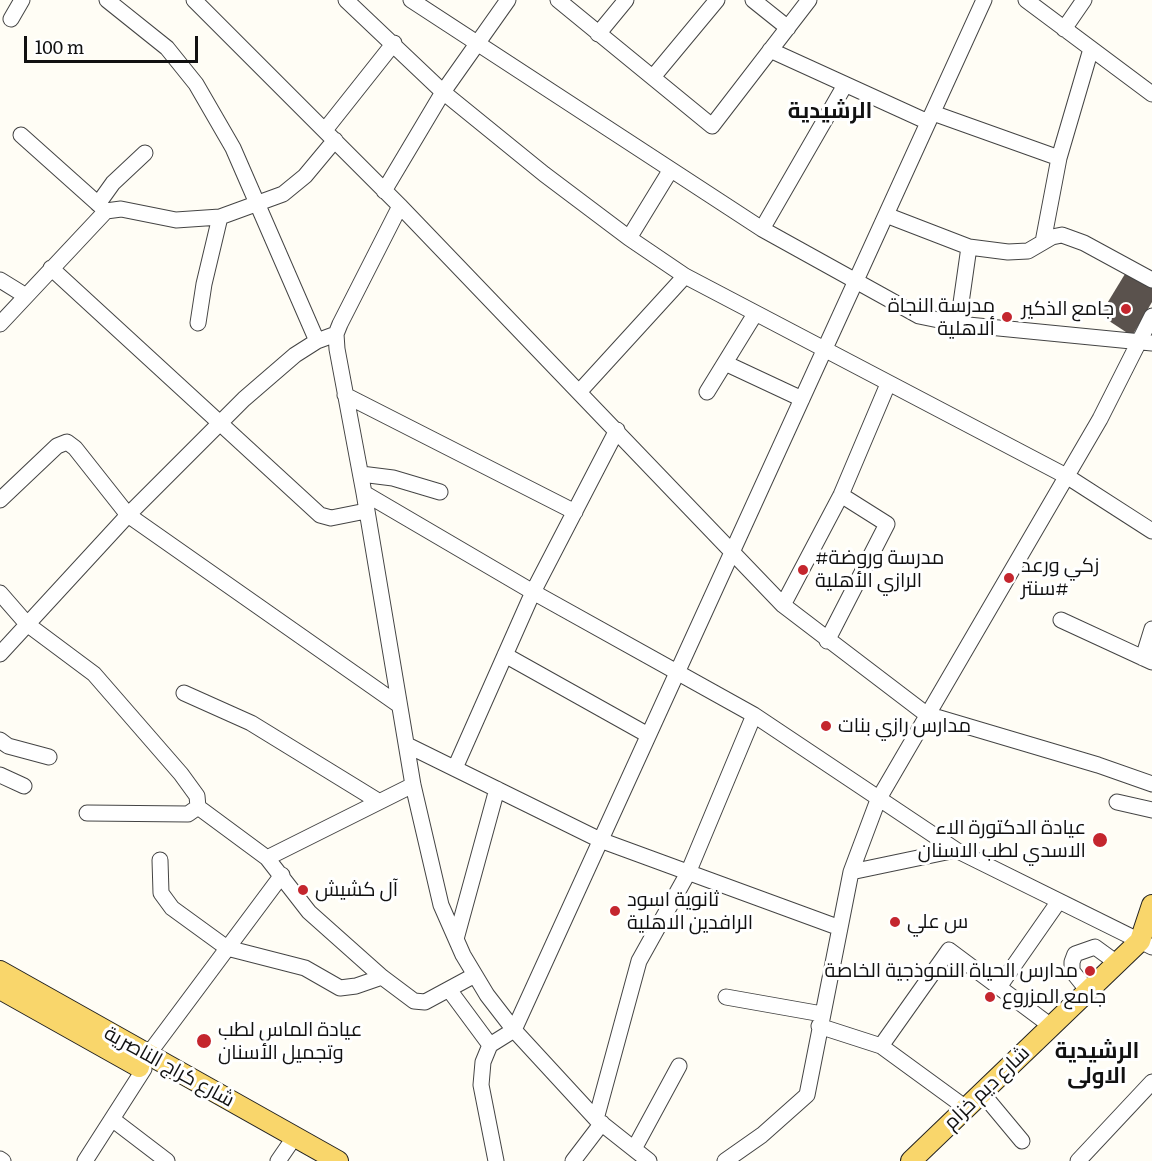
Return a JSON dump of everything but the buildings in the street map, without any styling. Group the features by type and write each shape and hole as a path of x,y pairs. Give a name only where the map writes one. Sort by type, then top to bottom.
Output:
{"main road":[{"path":"1146,944 1152,905"},
{"name":"شارع ديم خزام","path":"911,1161 1117,963 1146,944"},
{"name":"شارع كراج الناصرية","path":"0,971 145,1062 283,1153 316,1161"},
{"name":"شارع كراج الناصرية","path":"0,989 338,1161"}],"street":[{"path":"11,19 22,0"},
{"path":"107,0 167,48 196,84 233,148 317,341"},
{"path":"194,0 400,206 733,550 783,605 827,641 926,714 1098,765 1152,784"},
{"path":"346,0 363,19 394,43 443,92 544,174 629,238 685,276 824,351 1068,477 1152,531"},
{"path":"411,0 479,42 670,171 762,229 919,316 958,324 1145,343"},
{"path":"384,191 443,92 508,0"},
{"path":"558,0 712,126 809,0"},
{"path":"598,34 626,0"},
{"path":"653,77 717,0"},
{"path":"753,0 788,28"},
{"path":"496,1161 481,1084 483,1062 490,1044 514,1030 984,0"},
{"path":"1026,0 1152,94"},
{"path":"1064,29 1084,0"},
{"path":"21,135 102,208 121,209 176,220 220,218 283,194 305,176 330,135 394,43"},
{"path":"1043,242 1059,158 1091,48"},
{"path":"770,50 845,85 931,117 1059,158"},
{"path":"762,229 845,85"},
{"path":"0,324 102,208 113,183 145,153"},
{"path":"629,238 670,171"},
{"path":"400,206 336,334 399,705 441,905 475,975 514,1030 599,1121 650,1161"},
{"path":"886,215 969,247 1008,252 1028,250 1062,235 1084,243 1152,280"},
{"path":"198,323 204,284 220,218"},
{"path":"958,324 969,247"},
{"path":"51,268 325,519 366,511"},
{"path":"579,391 685,276"},
{"path":"0,280 26,296"},
{"path":"707,392 755,314"},
{"path":"725,1161 762,1135 807,1095 851,872 878,800 926,714 1068,477 1145,343 1152,316"},
{"path":"0,654 128,515 220,423 286,363 317,341 336,334"},
{"path":"724,363 802,399"},
{"path":"783,605 841,495 888,384"},
{"path":"345,395 575,512"},
{"path":"455,768 533,592 617,430"},
{"path":"0,500 57,446 67,442 75,448 128,515 399,705"},
{"path":"360,474 393,478 440,492"},
{"path":"364,493 533,592 754,715 956,850 1146,944"},
{"path":"827,641 887,524 841,495"},
{"path":"0,592 27,624 94,674 181,774 197,796 198,807 267,858 309,912 382,977 419,1002 429,1001 450,991 475,975"},
{"path":"1061,620 1147,660 1152,629"},
{"path":"505,655 648,735"},
{"path":"184,693 251,723 378,801"},
{"path":"573,1161 599,1121 639,961 688,873 754,715"},
{"path":"0,741 8,746 49,757"},
{"path":"407,746 600,840 840,928"},
{"path":"0,775 24,786"},
{"path":"267,858 414,785"},
{"path":"456,939 497,789"},
{"path":"1117,802 1152,810"},
{"path":"87,813 188,814 198,807"},
{"path":"851,872 956,850"},
{"path":"160,860 161,893 172,908 228,948 304,968 340,988 357,986 382,977"},
{"path":"85,1161 145,1062 282,875"},
{"path":"999,987 1059,901"},
{"path":"1088,991 1072,971 1072,962 1076,954 1095,947 1117,963"},
{"path":"880,1046 949,950 1051,1026"},
{"path":"450,991 490,1044"},
{"path":"726,997 820,1020 880,1046 966,1108"},
{"path":"634,1149 679,1066"},
{"path":"1078,1161 1152,1082"},
{"path":"982,1093 1022,1141"},
{"path":"112,1119 167,1161"}],"place":[{"name":"جامع الذكير","path":"1126,309"},
{"name":"مدرسة النجاة ألاهلية","path":"1007,317"},
{"name":"#مدرسة وروضة الرازي الأهلية","path":"803,570"},
{"name":"زكي ورعد سنتر#","path":"1009,578"},
{"name":"مدارس رازي بنات","path":"826,726"},
{"name":"عيادة الدكتورة الاء الاسدي لطب الاسنان","path":"1100,840"},
{"name":"آل كشيش","path":"303,890"},
{"name":"ثانوية اسود الرافدين الاهلية","path":"615,911"},
{"name":"س علي","path":"895,922"},
{"name":"مدارس الحياة النموذجية الخاصة","path":"1090,971"},
{"name":"جامع المزروع","path":"990,997"},
{"name":"عيادة الماس لطب وتجميل الأسنان","path":"204,1041"}],"district":[{"name":"الرشيدية","path":"830,112"},
{"name":"الرشيدية الاولى","path":"1097,1064"}]}
